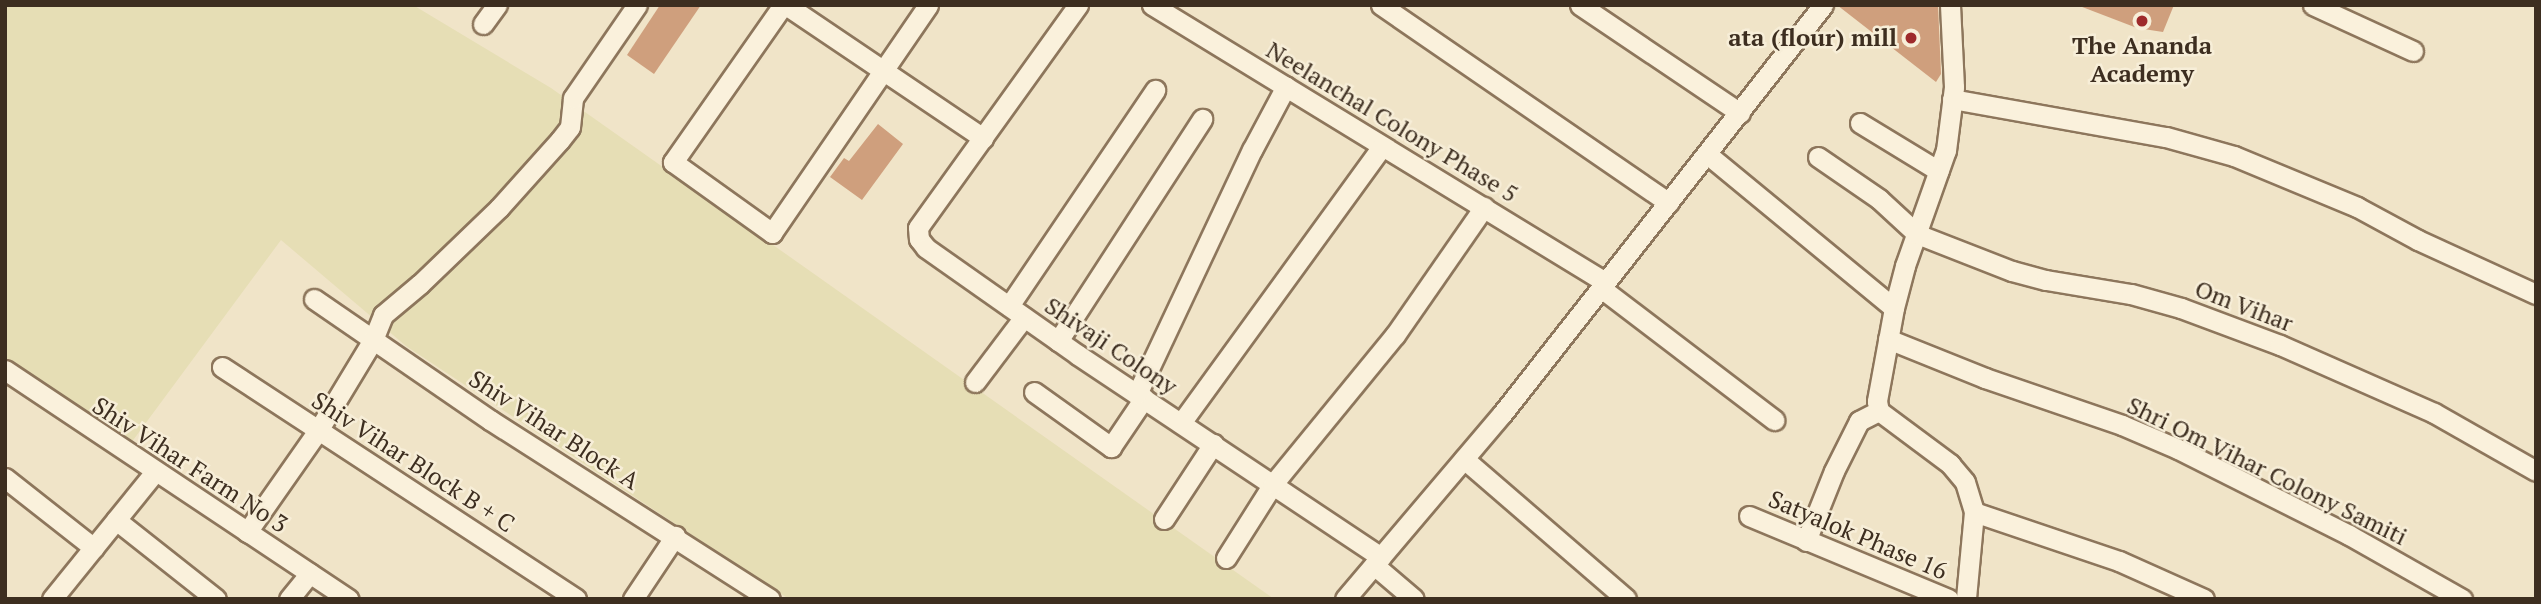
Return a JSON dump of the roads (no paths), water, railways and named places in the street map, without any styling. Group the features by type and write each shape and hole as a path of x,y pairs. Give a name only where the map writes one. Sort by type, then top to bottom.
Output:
{"street":[{"path":"484,24 497,5"},
{"path":"247,532 318,429 373,340 383,315 420,284 499,208 560,140 570,127 573,98 637,5"},
{"path":"928,5 882,71 772,233 673,162 784,5 882,71 983,138"},
{"name":"Shivaji Colony","path":"1078,5 918,228 919,239 926,248 1016,312 1273,484 1377,561 1414,599"},
{"name":"Neelanchal Colony Phase 5","path":"1152,5 1485,207 1603,285 1774,420"},
{"path":"1381,5 1669,203"},
{"path":"1580,5 1740,113"},
{"path":"1345,599 1464,459 1823,5"},
{"path":"1950,5 1952,99 1947,150 1894,308 1877,401 1879,411 1950,464 1965,482 1974,512 1966,599"},
{"path":"2313,5 2413,51"},
{"path":"1034,392 1111,447 1140,396 1252,150 1286,86"},
{"path":"975,382 1155,90"},
{"path":"1952,99 2166,137 2234,156 2357,207 2418,240 2536,294"},
{"path":"1058,341 1202,118"},
{"path":"1860,123 1939,171"},
{"path":"1181,423 1382,146"},
{"path":"1707,154 1894,308"},
{"path":"1818,157 1879,199 1917,234"},
{"path":"1226,558 1273,484 1395,335 1485,207"},
{"name":"Om Vihar","path":"1917,234 2012,271 2046,280 2131,294 2182,308 2280,345 2434,413 2536,471"},
{"name":"Shiv Vihar Block A","path":"314,299 490,420 770,599"},
{"name":"Shri Om Vihar Colony Samiti","path":"1888,339 1950,365 2112,421 2178,449 2349,535 2462,599"},
{"name":"Shiv Vihar Block B + C","path":"222,367 576,599"},
{"name":"Shiv Vihar Farm No 3","path":"5,370 349,599"},
{"path":"1806,541 1834,471 1859,421 1879,411"},
{"path":"1164,519 1213,444"},
{"path":"1464,459 1626,599"},
{"path":"52,599 155,472"},
{"path":"5,478 93,548"},
{"path":"1974,512 2119,561 2204,599"},
{"name":"Satyalok Phase 16","path":"1749,516 1948,599"},
{"path":"116,520 216,599"},
{"path":"634,599 675,536"},
{"path":"289,599 310,573"}],"place":[{"name":"The Ananda Academy","path":"2142,21"},
{"name":"ata (flour) mill","path":"1911,38"}]}
